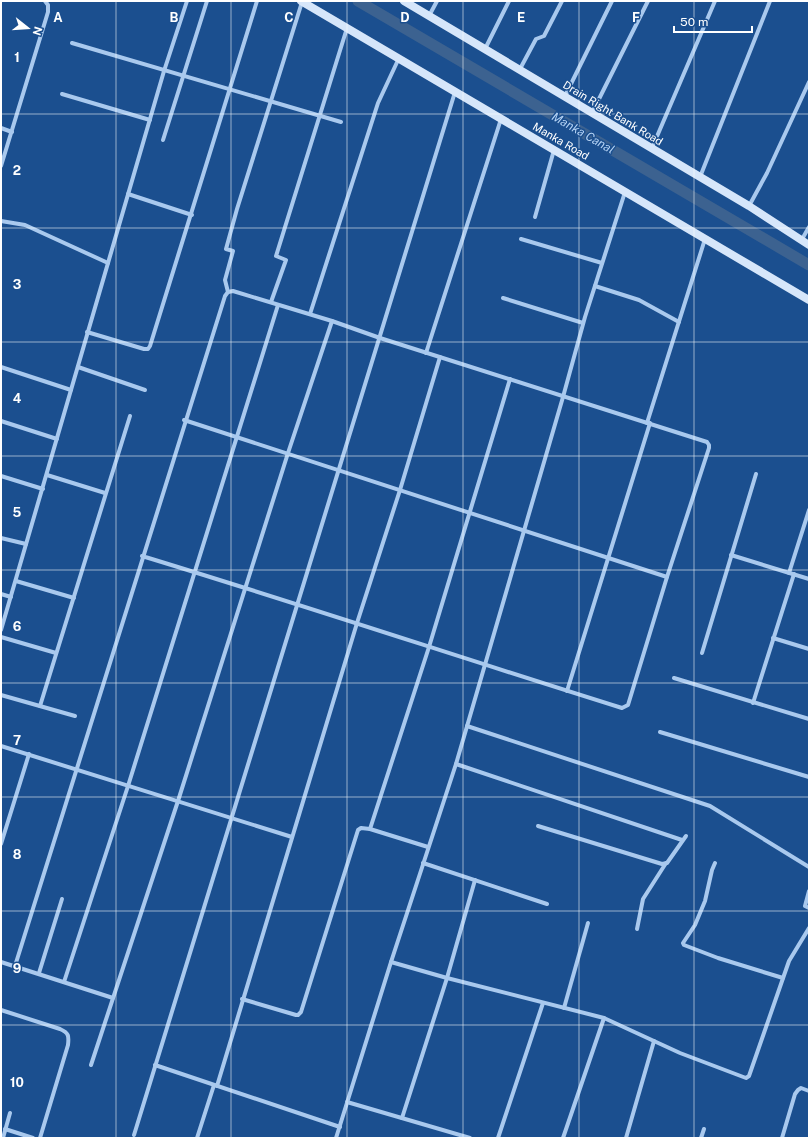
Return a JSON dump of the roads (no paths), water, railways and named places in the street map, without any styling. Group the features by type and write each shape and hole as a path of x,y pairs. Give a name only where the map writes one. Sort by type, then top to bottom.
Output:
{"main road":[{"name":"Manka Road","path":"302,1 809,300"},
{"name":"Drain Right Bank Road","path":"404,1 749,206 809,245"}],"street":[{"path":"1,166 48,12 48,5 45,1"},
{"path":"1,630 164,71 187,1"},
{"path":"163,140 207,1"},
{"path":"87,332 144,349 148,349 150,346 258,1"},
{"path":"15,966 184,420 225,296 228,292 226,280 233,251 226,248 302,1"},
{"path":"429,16 437,1"},
{"path":"485,49 509,1"},
{"path":"520,70 536,39 544,36 562,1"},
{"path":"565,97 612,1"},
{"path":"592,113 648,1"},
{"path":"652,149 715,1"},
{"path":"700,177 770,1"},
{"path":"271,302 286,260 276,256 347,28"},
{"path":"72,44 341,122"},
{"path":"310,314 378,103 399,58"},
{"path":"749,206 767,173 809,82"},
{"path":"134,1136 455,92"},
{"path":"62,94 150,120"},
{"path":"426,353 501,118"},
{"path":"1,128 12,132"},
{"path":"535,216 554,150"},
{"path":"336,1138 390,962 456,764 583,324 625,192"},
{"path":"128,194 192,215"},
{"path":"1,221 25,225 108,263"},
{"path":"801,241 809,227"},
{"path":"521,239 602,263"},
{"path":"567,691 609,558 679,322 706,239"},
{"path":"595,286 639,300 679,322"},
{"path":"142,556 298,604 485,666 622,708 625,708 628,705 667,576 709,448 707,442 426,353 310,314 233,291 228,292"},
{"path":"503,298 583,324"},
{"path":"64,982 128,786 278,305"},
{"path":"92,1065 178,802 288,453 332,321"},
{"path":"198,1138 216,1085 440,357"},
{"path":"1,367 71,390"},
{"path":"78,368 145,390"},
{"path":"370,829 429,647 510,379"},
{"path":"40,706 130,416"},
{"path":"184,420 667,576"},
{"path":"1,421 57,439"},
{"path":"702,653 756,474"},
{"path":"47,475 105,493"},
{"path":"1,476 43,489"},
{"path":"789,573 809,510"},
{"path":"1,538 26,544"},
{"path":"731,555 809,579"},
{"path":"753,703 794,574"},
{"path":"16,581 74,598"},
{"path":"1,594 11,597"},
{"path":"1,637 56,653"},
{"path":"773,638 809,649"},
{"path":"674,678 809,719"},
{"path":"1,695 75,716"},
{"path":"467,726 710,806 809,867"},
{"path":"660,732 809,777"},
{"path":"1,746 292,837"},
{"path":"1,844 29,754"},
{"path":"456,764 682,840"},
{"path":"538,826 662,864 667,863"},
{"path":"242,1000 296,1015 301,1012 358,830 360,828 363,827 428,847"},
{"path":"637,929 644,899 686,836"},
{"path":"423,863 547,904"},
{"path":"715,863 705,901 695,925 684,942 684,945 718,958 783,978"},
{"path":"402,1118 447,978 475,880"},
{"path":"809,891 805,906 809,908"},
{"path":"39,973 62,899"},
{"path":"564,1008 588,923"},
{"path":"390,962 604,1018 654,1041 746,1078 750,1076 789,961 809,928"},
{"path":"1,962 113,998"},
{"path":"498,1138 543,1003"},
{"path":"1,1010 60,1029 66,1032 69,1037 68,1045 40,1138"},
{"path":"563,1138 604,1018"},
{"path":"626,1138 654,1041"},
{"path":"155,1065 340,1127"},
{"path":"782,1138 795,1094 801,1088 809,1091"},
{"path":"347,1102 470,1138"},
{"path":"3,1138 10,1113"},
{"path":"6,1129 33,1138"},
{"path":"701,1138 704,1129"}],"waterway":[{"name":"Manka Canal","path":"358,1 809,265"}]}
